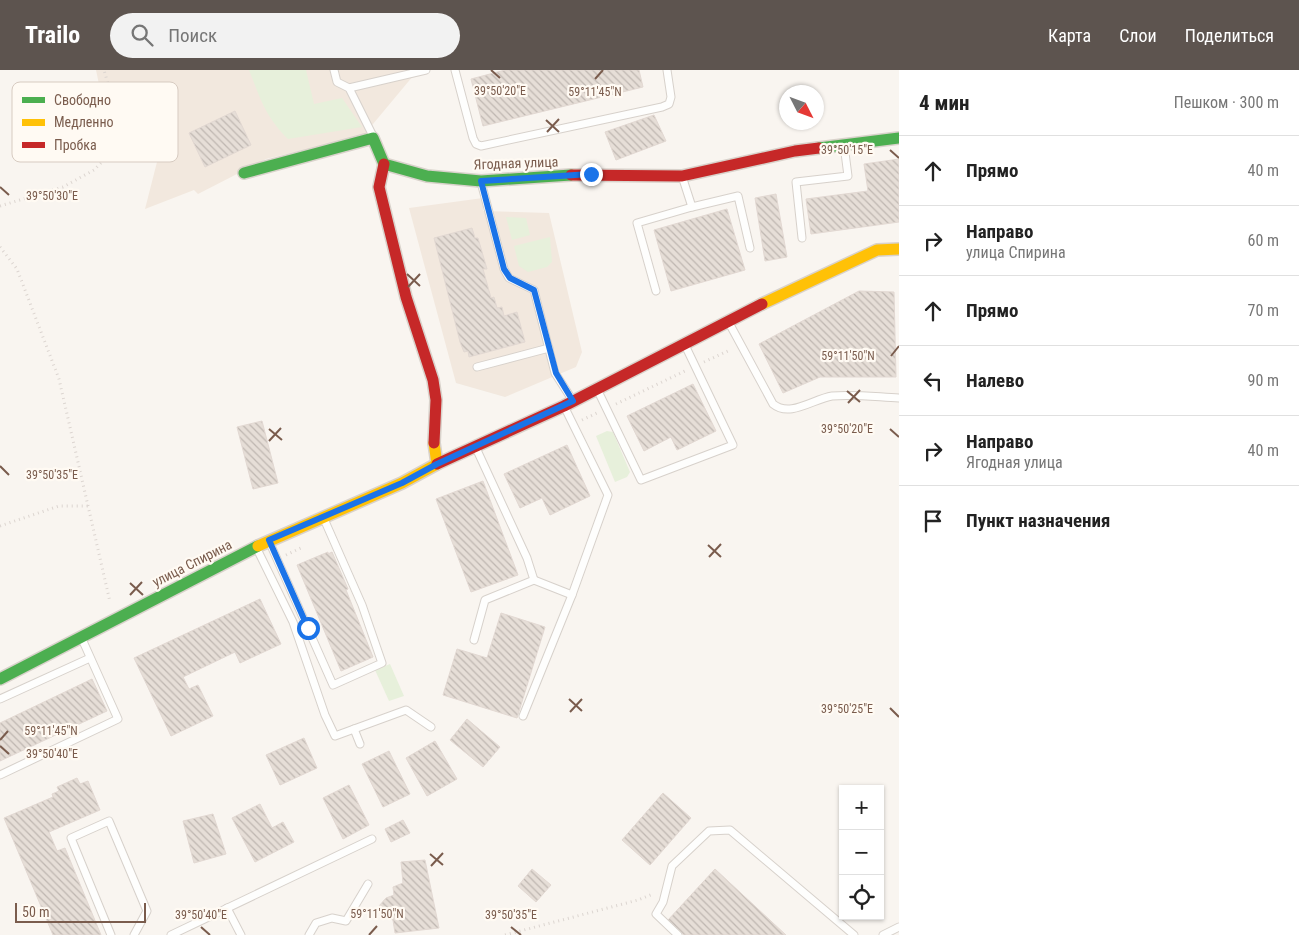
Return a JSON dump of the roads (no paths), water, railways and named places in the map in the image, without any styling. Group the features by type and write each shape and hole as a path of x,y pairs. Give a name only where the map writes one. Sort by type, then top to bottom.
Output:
{"street":[{"path":"244,173 374,138 384,164 379,187 406,297 433,380 436,400 434,447 437,464"},
{"name":"Ягодная улица","path":"384,164 427,176 481,181 591,174 646,177 682,176 795,151 899,138"},
{"name":"улица Спирина","path":"0,679 269,540 402,483 437,464 476,448 569,404 728,320 877,250 899,249"}],"lane":[{"path":"334,70 337,82 349,88 374,138"},
{"path":"349,88 426,70"},
{"path":"455,70 473,138 476,144 480,146 662,107 669,104 672,97 667,70"},
{"path":"802,238 796,182 848,176 844,145"},
{"path":"682,176 692,207"},
{"path":"481,181 504,269 510,278 534,290 556,373 569,404 573,424 608,495 572,595 523,716"},
{"path":"656,291 637,223 738,196 750,248"},
{"path":"728,320 773,404 778,409 786,410 832,396 899,398"},
{"path":"597,389 641,480 733,444 684,343"},
{"path":"477,367 549,348"},
{"path":"476,448 527,558 534,580"},
{"path":"269,540 333,685 382,663 362,605 323,517"},
{"path":"256,547 293,622 325,715 335,736 406,710 431,727"},
{"path":"474,640 485,600 534,580 572,595"},
{"path":"0,775 118,719 81,636"},
{"path":"0,699 90,658"},
{"path":"354,729 360,744"},
{"path":"111,935 71,838 109,821 147,911 134,935"},
{"path":"678,935 656,914 663,902 672,866 709,831 730,830 854,935"},
{"path":"171,935 372,839"},
{"path":"309,935 316,923 332,918 346,921 368,884"},
{"path":"227,908 241,935"},
{"path":"883,935 899,927"}]}
